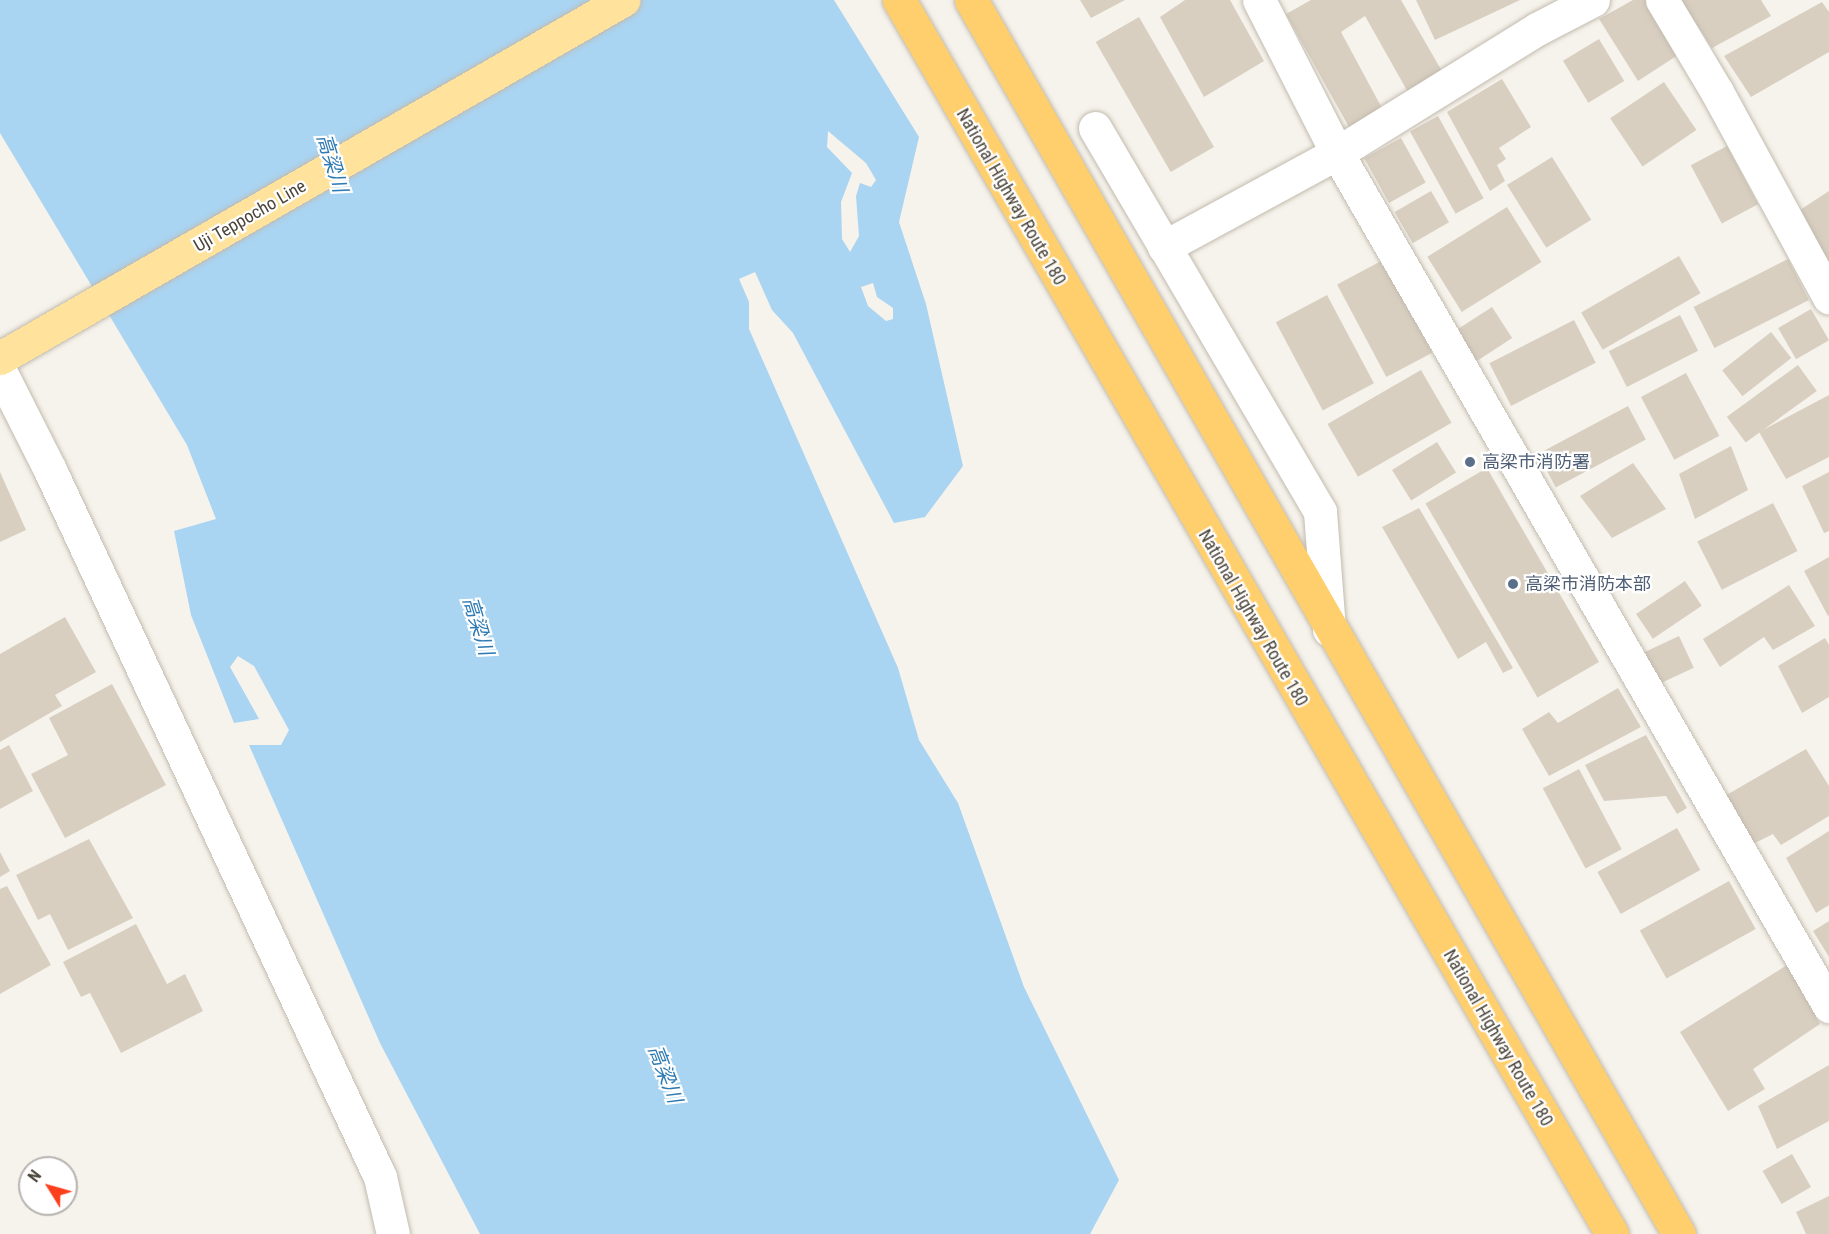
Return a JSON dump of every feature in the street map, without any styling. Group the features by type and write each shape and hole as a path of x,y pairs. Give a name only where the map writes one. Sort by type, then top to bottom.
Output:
{"highway":[{"name":"National Highway Route 180","path":"899,0 1612,1234"},
{"path":"971,0 1329,630 1679,1234"}],"main road":[{"name":"Uji Teppocho Line","path":"0,358 42,336 623,0"}],"street":[{"path":"1259,0 1337,153 1829,1006"},
{"path":"1164,247 1337,153 1537,29 1593,0"},
{"path":"1662,0 1717,92 1829,297"},
{"path":"1095,128 1320,512 1329,630"},
{"path":"0,372 50,470 380,1177 393,1234"}],"water":[{"name":"高梁川","path":"0,0 834,0 919,137 899,222 926,304 963,466 925,517 894,523 793,333 772,310 755,272 739,279 749,302 749,329 898,668 919,740 958,803 1024,987 1119,1180 1090,1234 480,1234 380,1043 249,745 281,745 289,730 254,666 238,656 230,667 259,719 234,723 191,615 174,531 216,519 187,445 0,133","holes":["828,131 866,163 876,180 871,187 860,183 856,196 859,236 850,252 842,239 841,202 852,173 827,147","873,283 877,297 893,308 893,319 886,321 868,306 861,287"]}],"building":[{"path":"1080,0 1125,0 1091,18"},
{"path":"1185,0 1230,0 1264,61 1204,97 1160,17"},
{"path":"1311,0 1401,0 1443,73 1409,94 1365,16 1341,32 1383,110 1350,129 1286,14"},
{"path":"1416,0 1520,0 1435,40"},
{"path":"1633,0 1647,0 1681,53 1638,81 1599,19"},
{"path":"1681,0 1761,0 1771,16 1712,48"},
{"path":"1822,2 1829,12 1829,52 1751,97 1724,56"},
{"path":"1139,17 1214,147 1171,172 1096,42"},
{"path":"1599,39 1624,81 1588,103 1563,61"},
{"path":"1502,79 1531,127 1499,148 1506,159 1497,165 1505,181 1490,191 1447,112"},
{"path":"1664,82 1696,130 1643,166 1610,118"},
{"path":"1438,116 1484,198 1456,214 1410,132"},
{"path":"1401,138 1426,183 1389,203 1364,158"},
{"path":"1727,146 1758,204 1722,224 1691,165"},
{"path":"1552,157 1591,220 1546,248 1507,185"},
{"path":"1431,191 1449,222 1413,243 1395,212"},
{"path":"1829,191 1829,262 1827,263 1800,210"},
{"path":"1507,207 1541,262 1462,312 1427,257"},
{"path":"1679,256 1700,293 1603,350 1581,312"},
{"path":"1788,259 1809,300 1714,348 1694,307"},
{"path":"1383,260 1432,353 1386,377 1337,284"},
{"path":"1327,295 1374,383 1323,411 1276,322"},
{"path":"1492,307 1512,338 1477,361 1457,330"},
{"path":"1811,309 1829,340 1796,359 1778,328"},
{"path":"1680,315 1698,351 1627,387 1609,351"},
{"path":"1574,320 1596,363 1511,406 1489,363"},
{"path":"1771,332 1791,358 1742,396 1722,370"},
{"path":"1798,365 1817,391 1746,443 1727,417"},
{"path":"1421,370 1452,423 1358,477 1327,424"},
{"path":"1686,373 1719,436 1674,460 1641,397"},
{"path":"1829,395 1829,457 1786,479 1759,432"},
{"path":"1628,406 1646,440 1556,487 1538,454"},
{"path":"1437,442 1456,473 1411,501 1392,470"},
{"path":"1731,446 1748,490 1695,519 1679,474"},
{"path":"1633,463 1666,509 1612,538 1580,496"},
{"name":"高梁市消防本部","path":"1487,468 1599,662 1538,697 1426,504"},
{"path":"0,472 26,530 0,542"},
{"path":"1829,472 1829,531 1824,533 1802,486"},
{"path":"1773,503 1798,551 1722,590 1697,542"},
{"path":"1419,508 1513,668 1503,673 1486,642 1458,659 1382,527"},
{"path":"1829,557 1829,615 1828,616 1804,571"},
{"path":"1685,581 1702,606 1653,639 1636,614"},
{"path":"1789,585 1815,626 1773,650 1764,637 1720,667 1703,639"},
{"path":"65,617 96,672 55,695 62,706 0,742 0,654"},
{"path":"1679,636 1694,668 1655,686 1640,654"},
{"path":"1825,638 1829,645 1829,697 1802,713 1778,666"},
{"path":"112,684 166,785 65,838 31,774 68,755 49,718"},
{"path":"1618,688 1641,727 1549,776 1522,729 1549,712 1558,723"},
{"path":"1646,735 1687,808 1677,814 1666,796 1604,801 1585,765"},
{"path":"9,745 33,791 0,809 0,750"},
{"path":"1806,749 1829,786 1829,816 1781,845 1773,834 1751,845 1723,797"},
{"path":"1579,769 1622,849 1586,869 1543,788"},
{"path":"1677,828 1700,870 1621,914 1597,872"},
{"path":"1829,831 1829,905 1816,913 1786,858"},
{"path":"89,839 133,918 68,950 50,914 38,920 16,875"},
{"path":"0,852 10,871 0,877"},
{"path":"1729,881 1756,929 1666,979 1640,930"},
{"path":"7,886 51,965 0,994 0,889"},
{"path":"1829,921 1829,957 1813,931"},
{"path":"136,924 167,984 185,974 203,1011 121,1053 90,993 81,997 63,962"},
{"path":"1787,965 1820,1024 1753,1069 1765,1089 1728,1111 1680,1032"},
{"path":"1829,1065 1829,1121 1777,1149 1758,1106"},
{"path":"1792,1154 1811,1187 1782,1204 1763,1171"},
{"path":"1829,1196 1829,1234 1806,1234 1796,1212"}],"place":[{"name":"高梁市消防署","path":"1470,462"},
{"name":"高梁市消防本部","path":"1513,584"}]}
